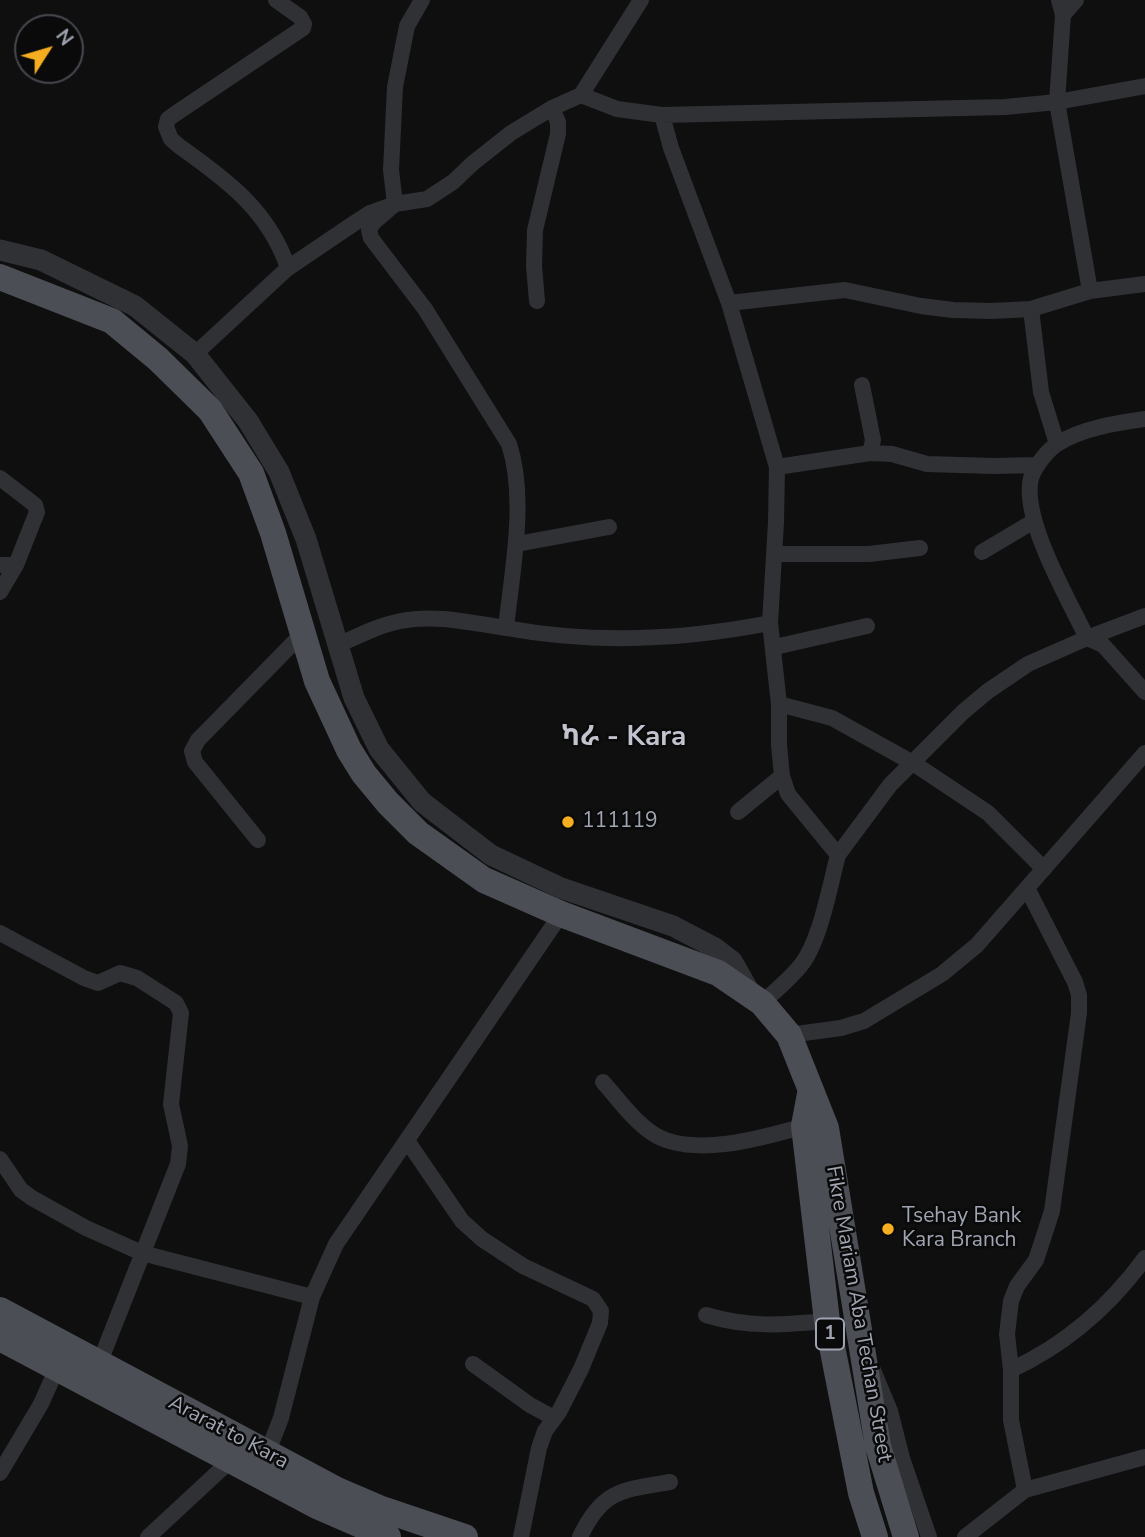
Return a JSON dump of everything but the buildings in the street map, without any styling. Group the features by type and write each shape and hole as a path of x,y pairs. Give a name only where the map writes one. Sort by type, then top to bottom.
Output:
{"main road":[{"path":"0,277 112,321 158,359 209,410 251,473 273,533 317,681 349,750 364,774 388,803 418,833 484,880 561,914 718,973 756,998 789,1035 810,1094 815,1127"},
{"name":"Fikre Mariam Aba Techan Street","path":"815,1127 827,1321 861,1493 875,1537"},
{"name":"Fikre Mariam Aba Techan Street","path":"815,1127 878,1446 906,1537"},
{"name":"Ararat to Kara","path":"0,1310 99,1364 207,1435 230,1461 317,1506 388,1537"},
{"name":"Ararat to Kara","path":"0,1338 57,1368 207,1435 267,1454 379,1508 465,1537"}],"street":[{"path":"276,0 300,17 303,28 175,114 168,120 166,127 171,139 179,146 242,193 272,232 288,268"},
{"path":"395,204 391,170 395,87 407,26 422,0"},
{"path":"195,354 288,268 356,222 370,213 395,204 427,199 453,182 512,133 552,108 581,95 641,0"},
{"path":"1076,0 1061,8 1057,102 1090,291"},
{"path":"581,95 617,109 663,115 1005,107 1057,102 1145,86"},
{"path":"537,301 535,230 558,134 558,122 552,108"},
{"path":"663,115 671,148 729,303 777,467 770,623 775,648 782,776 788,794 838,855"},
{"path":"395,204 373,223 369,230 371,238 425,309 509,444 516,466 517,544 506,628"},
{"path":"0,250 41,260 135,306 195,354 248,421 279,472 306,539 354,698 379,749 422,802 491,855 561,888 673,926 715,948 732,961 756,998 802,965 817,930 838,855 890,785 956,719 988,691 1028,664 1145,615"},
{"path":"729,303 845,290 953,310 1031,309 1090,291 1145,284"},
{"path":"1031,309 1041,392 1057,444"},
{"path":"862,385 873,440 870,453"},
{"path":"1145,419 1090,430 1057,444 1037,465 1031,477 1030,492 1034,521 1087,638 1103,645 1145,692"},
{"path":"777,467 870,453 892,454 927,464 993,467 1037,465"},
{"path":"0,478 35,505 37,512 8,565 0,593"},
{"path":"982,552 1034,521"},
{"path":"517,544 609,527"},
{"path":"775,554 869,554 920,548"},
{"path":"338,645 388,624 419,618 438,618 540,635 580,638 707,633 770,623"},
{"path":"775,648 867,626"},
{"path":"258,840 195,762 192,751 198,740 304,632"},
{"path":"779,704 832,718 913,763 988,813 1044,869"},
{"path":"789,1035 841,1028 864,1021 942,974 977,945 1145,753"},
{"path":"738,812 782,776"},
{"path":"1024,1490 1011,1420 1011,1370 1007,1334 1011,1301 1017,1286 1036,1260 1052,1211 1079,1013 1079,995 1075,982 1027,888"},
{"path":"267,1454 281,1418 312,1297 336,1244 561,914"},
{"path":"0,933 98,983 120,973 137,978 176,1003 181,1013 171,1104 180,1146 178,1164 99,1364"},
{"path":"603,1082 639,1123 655,1135 673,1142 738,1143 815,1127"},
{"path":"408,1142 462,1221 482,1239 523,1266 593,1299 601,1311 600,1323 582,1369 545,1431 521,1537"},
{"path":"0,1159 21,1190 32,1198 86,1228 142,1254 312,1297"},
{"path":"1011,1370 1052,1348 1098,1312 1124,1287 1145,1258"},
{"path":"706,1315 746,1325 774,1326 827,1321"},
{"path":"860,1346 880,1382 929,1537"},
{"path":"473,1364 530,1405 554,1418"},
{"path":"0,1473 41,1404 57,1368"},
{"path":"965,1537 1024,1490 1145,1457"},
{"path":"148,1537 230,1461"},
{"path":"580,1537 589,1517 601,1502 626,1491 670,1482"}],"place":[{"name":"111119","path":"568,822"},
{"name":"Tsehay Bank Kara Branch","path":"888,1229"}],"district":[{"name":"ካራ - Kara","path":"624,738"}]}
